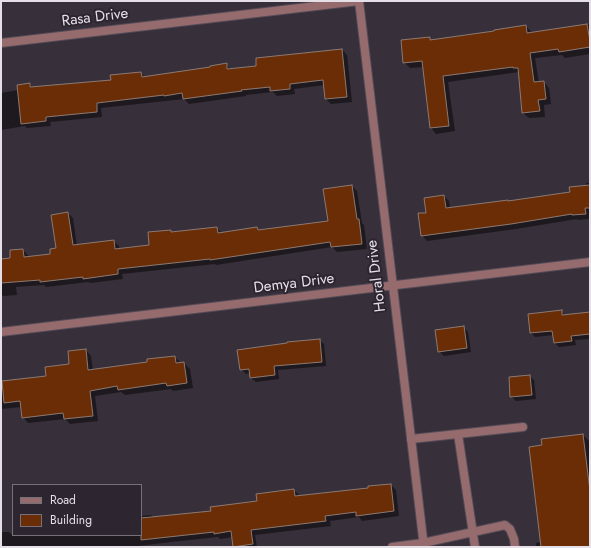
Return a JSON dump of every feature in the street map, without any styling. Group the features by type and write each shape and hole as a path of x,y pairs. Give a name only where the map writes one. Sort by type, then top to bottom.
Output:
{"street":[{"name":"Rasa Drive","path":"1,43 359,1"},
{"name":"Horal Drive","path":"359,1 423,545"},
{"name":"Demya Drive","path":"1,332 590,262"},
{"path":"411,439 522,427"},
{"path":"458,434 474,547"},
{"path":"392,547 423,545 505,525 510,528 515,547"}],"building":[{"path":"587,24 590,47 559,52 558,49 530,53 534,82 544,81 546,99 538,100 540,111 522,113 518,68 513,67 443,76 449,126 430,128 422,61 403,63 401,40 430,37 430,40 526,25 527,33"},
{"path":"342,49 347,97 325,99 323,80 290,84 290,89 270,91 270,87 183,99 182,93 97,103 97,112 46,117 46,121 21,124 17,85 30,83 30,87 111,80 110,75 141,72 142,77 227,63 227,69 256,66 256,58"},
{"path":"352,185 357,219 359,219 362,244 331,247 330,242 210,260 118,269 118,274 83,279 83,277 40,282 40,280 1,283 1,259 10,258 10,250 23,249 24,257 50,254 50,249 56,248 51,215 68,212 73,245 114,240 115,249 149,245 148,232 171,230 171,232 217,227 218,233 257,227 258,230 328,221 323,189"},
{"path":"590,185 590,208 585,208 586,214 572,214 421,236 418,213 426,213 424,198 444,195 446,208 570,192 569,187"},
{"path":"562,310 562,315 590,312 590,334 571,336 572,341 554,343 552,331 530,333 528,314"},
{"path":"464,326 467,348 438,352 435,330"},
{"path":"320,339 322,362 274,366 275,375 250,378 249,369 240,370 237,350 287,342"},
{"path":"86,349 88,370 147,362 147,359 175,356 176,363 184,362 187,383 167,386 166,383 118,390 117,386 90,391 93,416 64,419 63,413 22,418 20,401 4,403 2,381 46,376 45,367 69,364 68,351"},
{"path":"530,375 532,395 510,397 509,377"},
{"path":"583,434 590,491 590,547 541,547 529,447 542,445 541,439"},
{"path":"391,484 394,511 356,516 356,512 325,516 326,521 251,530 253,544 233,547 231,531 214,534 214,532 141,540 142,518 211,511 210,507 257,501 256,494 294,489 295,496 368,488 368,486"}]}
